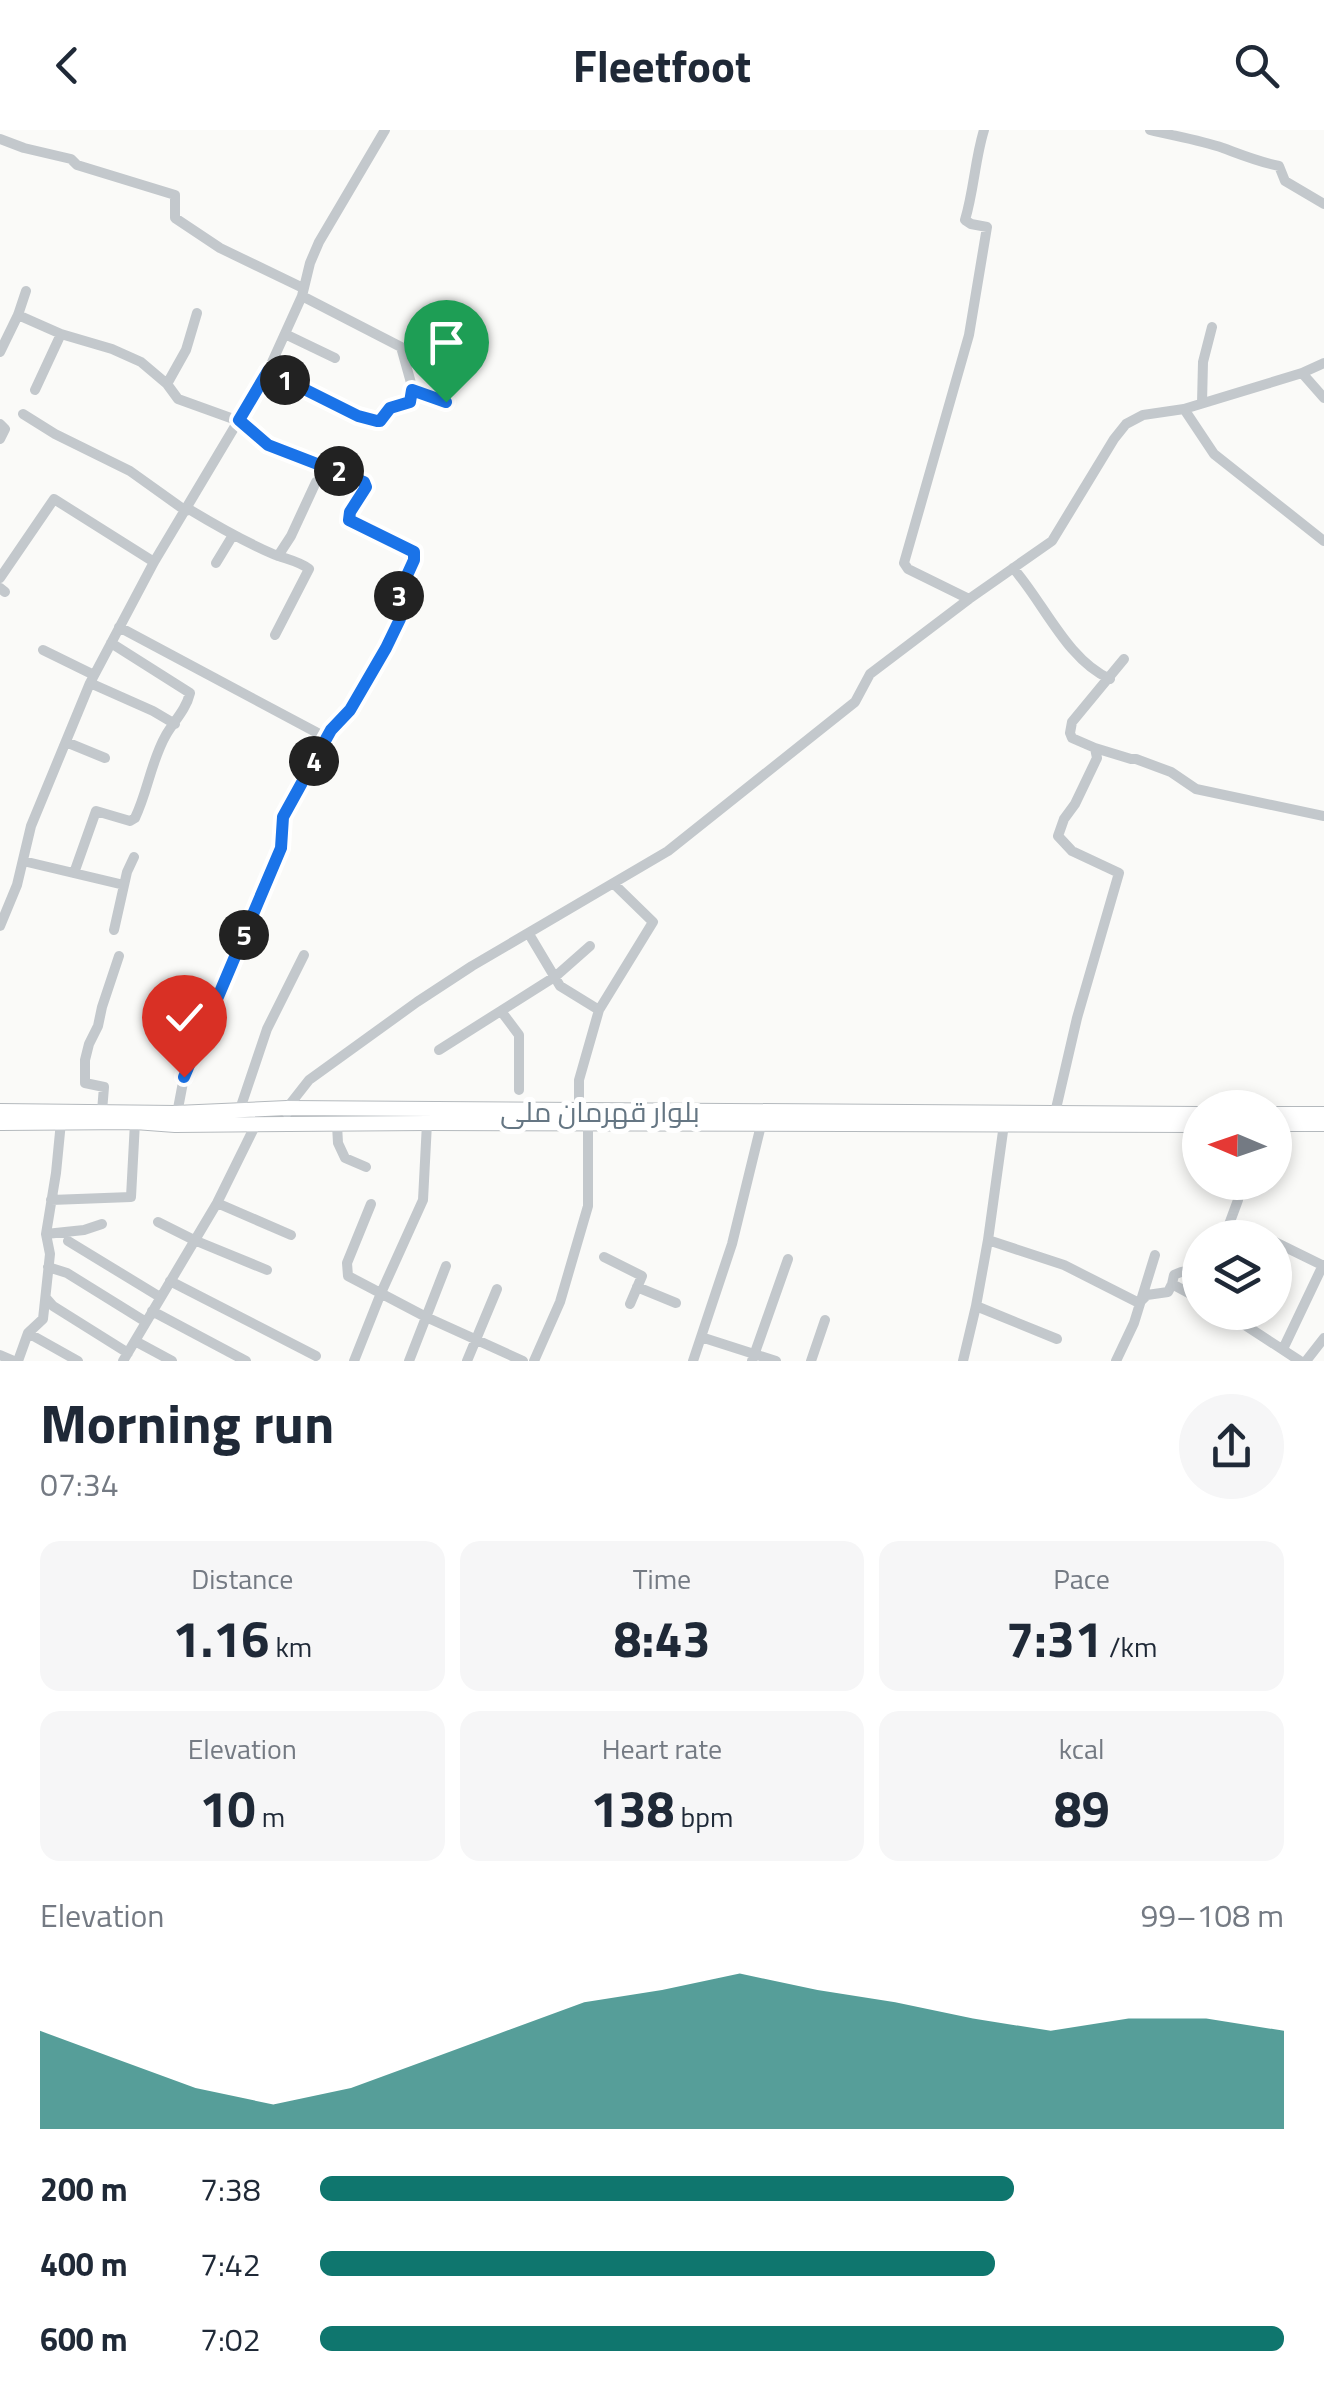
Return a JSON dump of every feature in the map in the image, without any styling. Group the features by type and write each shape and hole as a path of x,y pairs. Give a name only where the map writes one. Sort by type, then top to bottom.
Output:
{"highway":[{"name":"بلوار قهرمان ملی","path":"0,1122 135,1122 240,1109 337,1125 585,1115"},
{"name":"بلوار قهرمان ملی","path":"0,1111 102,1111 256,1124 287,1116 585,1115 1182,1124"},
{"name":"بلوار قهرمان ملی","path":"763,1118 1182,1114"},
{"path":"1292,1114 1324,1114"},
{"path":"1292,1124 1324,1124"}],"street":[{"path":"0,926 17,885 31,826 92,679 154,562 268,371 303,292 319,242 386,130"},
{"path":"968,599 904,563 970,335 988,227 966,220 984,130"},
{"path":"1150,130 1279,166 1286,181 1324,204"},
{"path":"0,139 72,159 78,165 175,196 175,218 220,248 402,347 412,390 410,402 390,408 377,421 358,416 268,371"},
{"path":"1,345 26,291"},
{"path":"166,384 186,350 197,313"},
{"path":"18,314 141,362 178,399 239,420 268,445 364,482 366,487 349,520 414,552 399,593 400,619 386,648 350,710 331,730 283,817 281,848 184,1077 176,1119"},
{"path":"1202,403 1204,362 1212,327"},
{"path":"35,390 61,334"},
{"path":"285,334 335,358"},
{"path":"287,1116 309,1080 416,1002 668,852 855,702 870,674 1052,541 1126,424 1143,415 1184,409 1324,363"},
{"path":"1302,373 1324,398"},
{"path":"412,390 446,402"},
{"path":"1184,409 1214,454 1324,541"},
{"path":"23,414 130,472 232,535 306,565 309,569 276,635"},
{"path":"0,424 5,429 0,439"},
{"path":"278,556 316,482"},
{"path":"0,578 57,499 154,562"},
{"path":"216,563 232,535"},
{"path":"1013,568 1056,631 1092,670 1110,679"},
{"path":"119,627 327,738"},
{"path":"74,874 96,811 124,821 135,818 148,775 190,693 111,643"},
{"path":"42,650 174,724"},
{"path":"1124,659 1072,722 1072,738 1171,772 1196,789 1324,816"},
{"path":"66,742 105,758"},
{"path":"1056,1113 1077,1018 1119,873 1072,851 1058,836 1098,758 1094,748"},
{"path":"114,930 134,857"},
{"path":"22,862 124,885"},
{"path":"534,1361 560,1302 588,1206 585,1115 579,1080 600,1010 653,922 614,884"},
{"path":"530,934 560,986 600,1010"},
{"path":"439,1050 556,976 590,946"},
{"path":"240,1109 267,1028 304,954"},
{"path":"102,1111 104,1086 85,1082 86,1060 119,956"},
{"path":"501,1010 519,1035 519,1090"},
{"path":"693,1361 732,1244 763,1118"},
{"path":"0,1356 16,1361 28,1333 44,1319 50,1254 46,1234 61,1122"},
{"path":"51,1200 131,1197 135,1122"},
{"path":"370,1361 356,1358 424,1200 427,1122"},
{"path":"46,1298 126,1357 217,1203 256,1124"},
{"path":"963,1361 988,1240 1004,1124"},
{"path":"337,1125 338,1143 345,1158 366,1167"},
{"path":"217,1203 291,1235"},
{"path":"371,1204 346,1263 348,1276 522,1361"},
{"path":"158,1222 268,1270"},
{"path":"46,1234 102,1224"},
{"path":"988,1240 1064,1265 1139,1303"},
{"path":"68,1241 160,1297"},
{"path":"1283,1349 1323,1266 1292,1251"},
{"path":"1116,1361 1126,1343 1155,1255"},
{"path":"604,1257 639,1273 642,1279 630,1304"},
{"path":"753,1358 788,1260"},
{"path":"408,1361 446,1266"},
{"path":"48,1267 246,1361"},
{"path":"1139,1303 1147,1295 1168,1292 1174,1275 1182,1272"},
{"path":"170,1281 316,1356"},
{"path":"1172,1284 1182,1289"},
{"path":"637,1287 676,1303"},
{"path":"467,1361 497,1289"},
{"path":"976,1306 1056,1339"},
{"path":"811,1361 825,1320"},
{"path":"1254,1330 1303,1361 1324,1338"},
{"path":"28,1333 78,1361"},
{"path":"701,1338 753,1358 776,1361"},
{"path":"136,1340 172,1361"}],"route":[{"path":"184,1077 281,848 283,817 331,730 350,710 386,648 400,619 399,593 414,560 414,552 349,520 366,487 364,482 268,445 239,420 268,371 358,416 377,421 390,408 410,402 412,390 446,402"}]}
